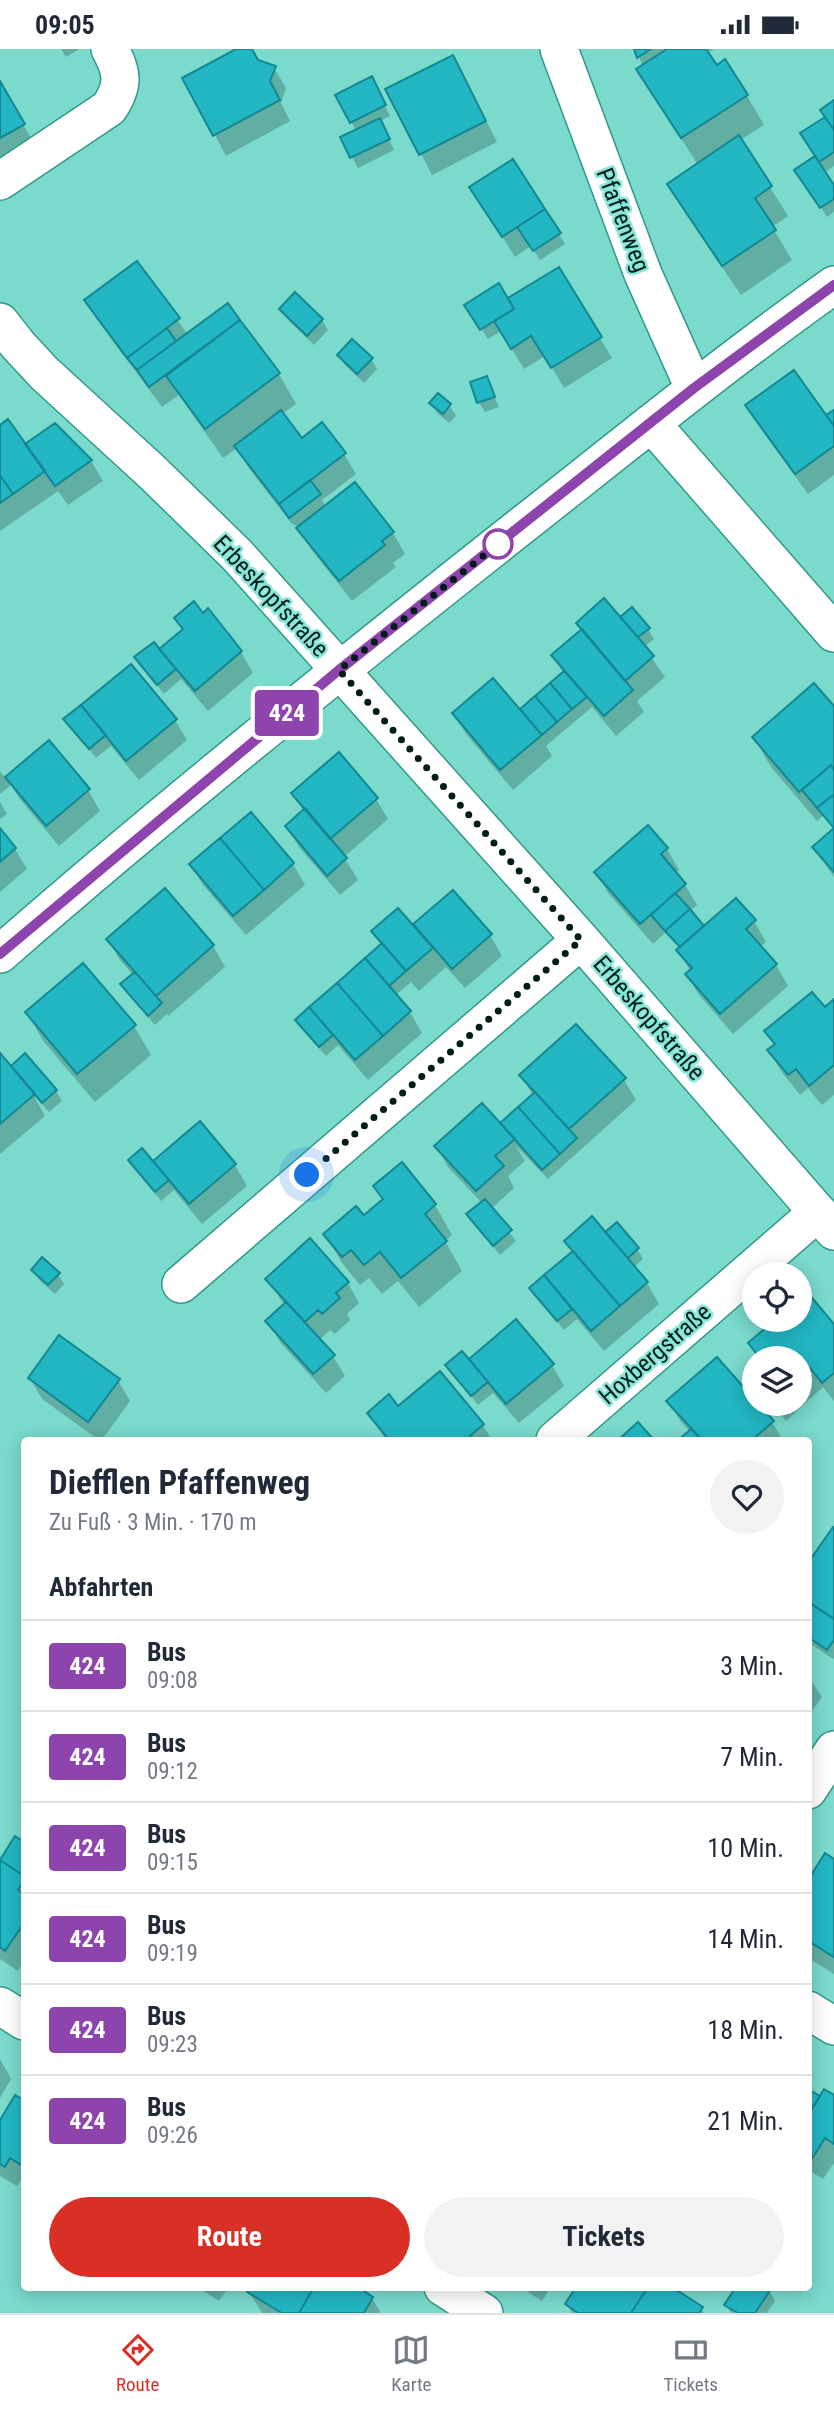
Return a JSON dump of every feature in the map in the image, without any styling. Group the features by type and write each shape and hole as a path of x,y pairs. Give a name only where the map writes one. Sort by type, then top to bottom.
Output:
{"street":[{"path":"0,181 109,108 118,94 121,81 118,64 110,49"},
{"name":"Pfaffenweg","path":"559,49 643,274 694,388"},
{"path":"0,954 339,670 694,388 834,285"},
{"name":"Erbeskopfstraße","path":"6,342 44,373 153,473 237,555 581,940 826,1222"},
{"path":"651,423 834,633"},
{"path":"181,1284 581,940"},
{"name":"Hoxbergstraße","path":"559,1437 826,1222"},
{"path":"812,1784 834,1750"},
{"path":"0,2006 21,2019"},
{"path":"812,2013 834,2027"},
{"path":"449,2291 484,2313"}],"building":[{"path":"236,49 252,49 258,60 276,66 270,81 280,100 213,136 182,78"},
{"path":"634,49 651,49 637,58"},
{"path":"667,49 706,49 717,65 725,59 748,95 681,138 636,69"},
{"path":"453,55 486,121 419,155 385,89"},
{"path":"372,76 386,105 350,123 335,95"},
{"path":"0,81 25,124 0,138"},
{"path":"834,100 834,130 820,110"},
{"path":"825,117 834,130 834,152 819,162 800,133"},
{"path":"380,118 390,139 350,158 340,137"},
{"path":"739,135 772,186 755,198 776,230 722,266 667,184"},
{"path":"815,156 834,185 834,199 820,208 794,170"},
{"path":"513,159 545,209 502,237 469,187"},
{"path":"545,209 561,233 533,251 517,227"},
{"path":"137,261 180,318 127,358 84,300"},
{"path":"559,267 602,337 551,368 531,336 511,349 494,321 514,309 508,298"},
{"path":"499,283 514,309 480,330 464,305"},
{"path":"295,292 323,319 307,336 279,309"},
{"path":"228,303 240,320 149,387 137,370"},
{"path":"240,320 280,373 205,429 166,376"},
{"path":"167,328 176,341 137,370 127,358"},
{"path":"352,339 373,358 357,374 337,355"},
{"path":"794,370 834,426 834,446 795,474 745,405"},
{"path":"487,376 495,397 477,403 470,382"},
{"path":"438,393 451,404 443,414 429,403"},
{"path":"281,410 302,438 322,422 346,453 279,504 234,446"},
{"path":"834,410 834,426 826,415"},
{"path":"8,419 45,471 13,494 0,475 0,425"},
{"path":"55,423 92,460 55,486 25,444"},
{"path":"0,475 13,494 0,503"},
{"path":"310,480 321,494 289,518 279,504"},
{"path":"355,482 394,532 382,541 385,545 339,581 296,528"},
{"path":"604,598 654,656 625,681 576,623"},
{"path":"194,601 203,613 208,608 242,651 195,691 159,649 183,629 174,618"},
{"path":"632,607 650,628 638,637 620,617"},
{"path":"582,629 633,690 604,716 551,655"},
{"path":"154,642 176,669 157,685 134,657"},
{"path":"131,664 177,719 126,761 81,705"},
{"path":"564,671 587,697 572,709 550,683"},
{"path":"493,678 542,735 500,770 452,713"},
{"path":"550,683 572,709 557,722 535,696"},
{"path":"814,683 834,706 834,770 831,765 799,792 752,737"},
{"path":"535,696 557,722 542,735 520,709"},
{"path":"81,705 106,735 89,749 63,719"},
{"path":"49,740 90,789 46,826 5,777"},
{"path":"339,752 378,798 330,839 291,793"},
{"path":"831,765 834,770 834,794 817,808 802,790"},
{"path":"834,794 834,828 817,808"},
{"path":"305,808 347,858 327,876 285,826"},
{"path":"251,812 294,863 264,890 220,838"},
{"path":"648,825 668,848 661,854 686,884 640,924 594,872"},
{"path":"0,828 16,848 0,862"},
{"path":"834,828 834,872 812,847"},
{"path":"220,838 264,890 233,916 189,864"},
{"path":"165,888 214,945 156,996 106,939"},
{"path":"453,890 492,934 452,969 413,924"},
{"path":"675,893 690,909 665,931 651,915"},
{"path":"736,898 756,920 746,929 777,964 720,1014 685,974 692,968 676,950"},
{"path":"398,908 433,948 406,971 371,931"},
{"path":"690,909 704,926 680,947 665,931"},
{"path":"382,943 406,971 389,986 365,958"},
{"path":"365,958 411,1011 383,1036 337,983"},
{"path":"83,963 136,1025 77,1074 25,1012"},
{"path":"135,972 162,1003 148,1016 120,984"},
{"path":"337,983 383,1036 355,1060 309,1007"},
{"path":"812,992 825,1007 834,999 834,1065 809,1086 796,1069 788,1075 767,1050 775,1044 764,1031"},
{"path":"309,1007 333,1035 319,1047 295,1020"},
{"path":"576,1024 626,1078 569,1129 519,1075"},
{"path":"0,1053 35,1094 0,1124"},
{"path":"25,1053 57,1090 42,1103 11,1066"},
{"path":"535,1092 577,1138 560,1154 518,1107"},
{"path":"482,1103 515,1139 495,1156 504,1166 476,1191 434,1146"},
{"path":"518,1107 560,1154 542,1170 500,1123"},
{"path":"200,1121 236,1164 189,1204 153,1161"},
{"path":"142,1148 169,1180 155,1192 128,1160"},
{"path":"402,1162 436,1204 425,1214 447,1241 401,1278 380,1252 364,1265 351,1250 342,1257 323,1234 356,1206 364,1215 383,1199 373,1186"},
{"path":"485,1199 512,1230 493,1246 466,1214"},
{"path":"592,1216 648,1282 620,1306 564,1241"},
{"path":"617,1222 639,1248 628,1258 605,1232"},
{"path":"310,1238 349,1282 336,1293 340,1298 322,1314 318,1310 305,1322 265,1279"},
{"path":"573,1251 620,1306 591,1331 544,1275"},
{"path":"42,1257 60,1273 48,1285 31,1270"},
{"path":"544,1275 572,1309 557,1321 529,1288"},
{"path":"812,1298 834,1324 834,1373 822,1383 812,1370 812,1346 750,1346 748,1343 761,1332 812,1332"},
{"path":"286,1302 335,1355 313,1374 265,1321"},
{"path":"516,1319 554,1364 506,1404 469,1359"},
{"path":"59,1335 120,1379 88,1422 28,1378"},
{"path":"462,1351 488,1382 471,1396 445,1365"},
{"path":"717,1357 742,1385 742,1416 770,1416 774,1421 755,1437 699,1437 666,1401"},
{"path":"440,1371 484,1424 469,1437 387,1437 367,1413 389,1394 398,1406"},
{"path":"638,1422 651,1437 621,1437"},
{"path":"691,1429 699,1437 682,1437"},
{"path":"833,1527 834,1619 812,1605 812,1557"},
{"path":"812,1604 834,1619 834,1640 827,1650 812,1640"},
{"path":"15,1836 21,1840 21,1874 0,1860"},
{"path":"825,1853 834,1859 834,1957 812,1943 812,1874"},
{"path":"0,1860 21,1874 18,1890 21,1892 21,1927 5,1951 0,1947"},
{"path":"824,2089 834,2095 834,2144 825,2138 812,2158 812,2108"},
{"path":"812,2091 820,2096 812,2109"},
{"path":"15,2095 21,2098 21,2165 10,2158 5,2167 0,2164 0,2120"},
{"path":"312,2291 299,2313 282,2313 247,2292"},
{"path":"312,2291 364,2291 373,2297 364,2313 299,2313"},
{"path":"573,2291 645,2291 631,2313 578,2313 565,2304"},
{"path":"645,2291 678,2291 703,2307 699,2313 631,2313"},
{"path":"733,2291 770,2291 755,2313 738,2313 724,2305"}],"bus line":[{"name":"424","path":"0,954 67,895 339,670 694,388 834,285"}],"route":[{"path":"307,1175 581,940 339,670 506,538 498,544"}]}
